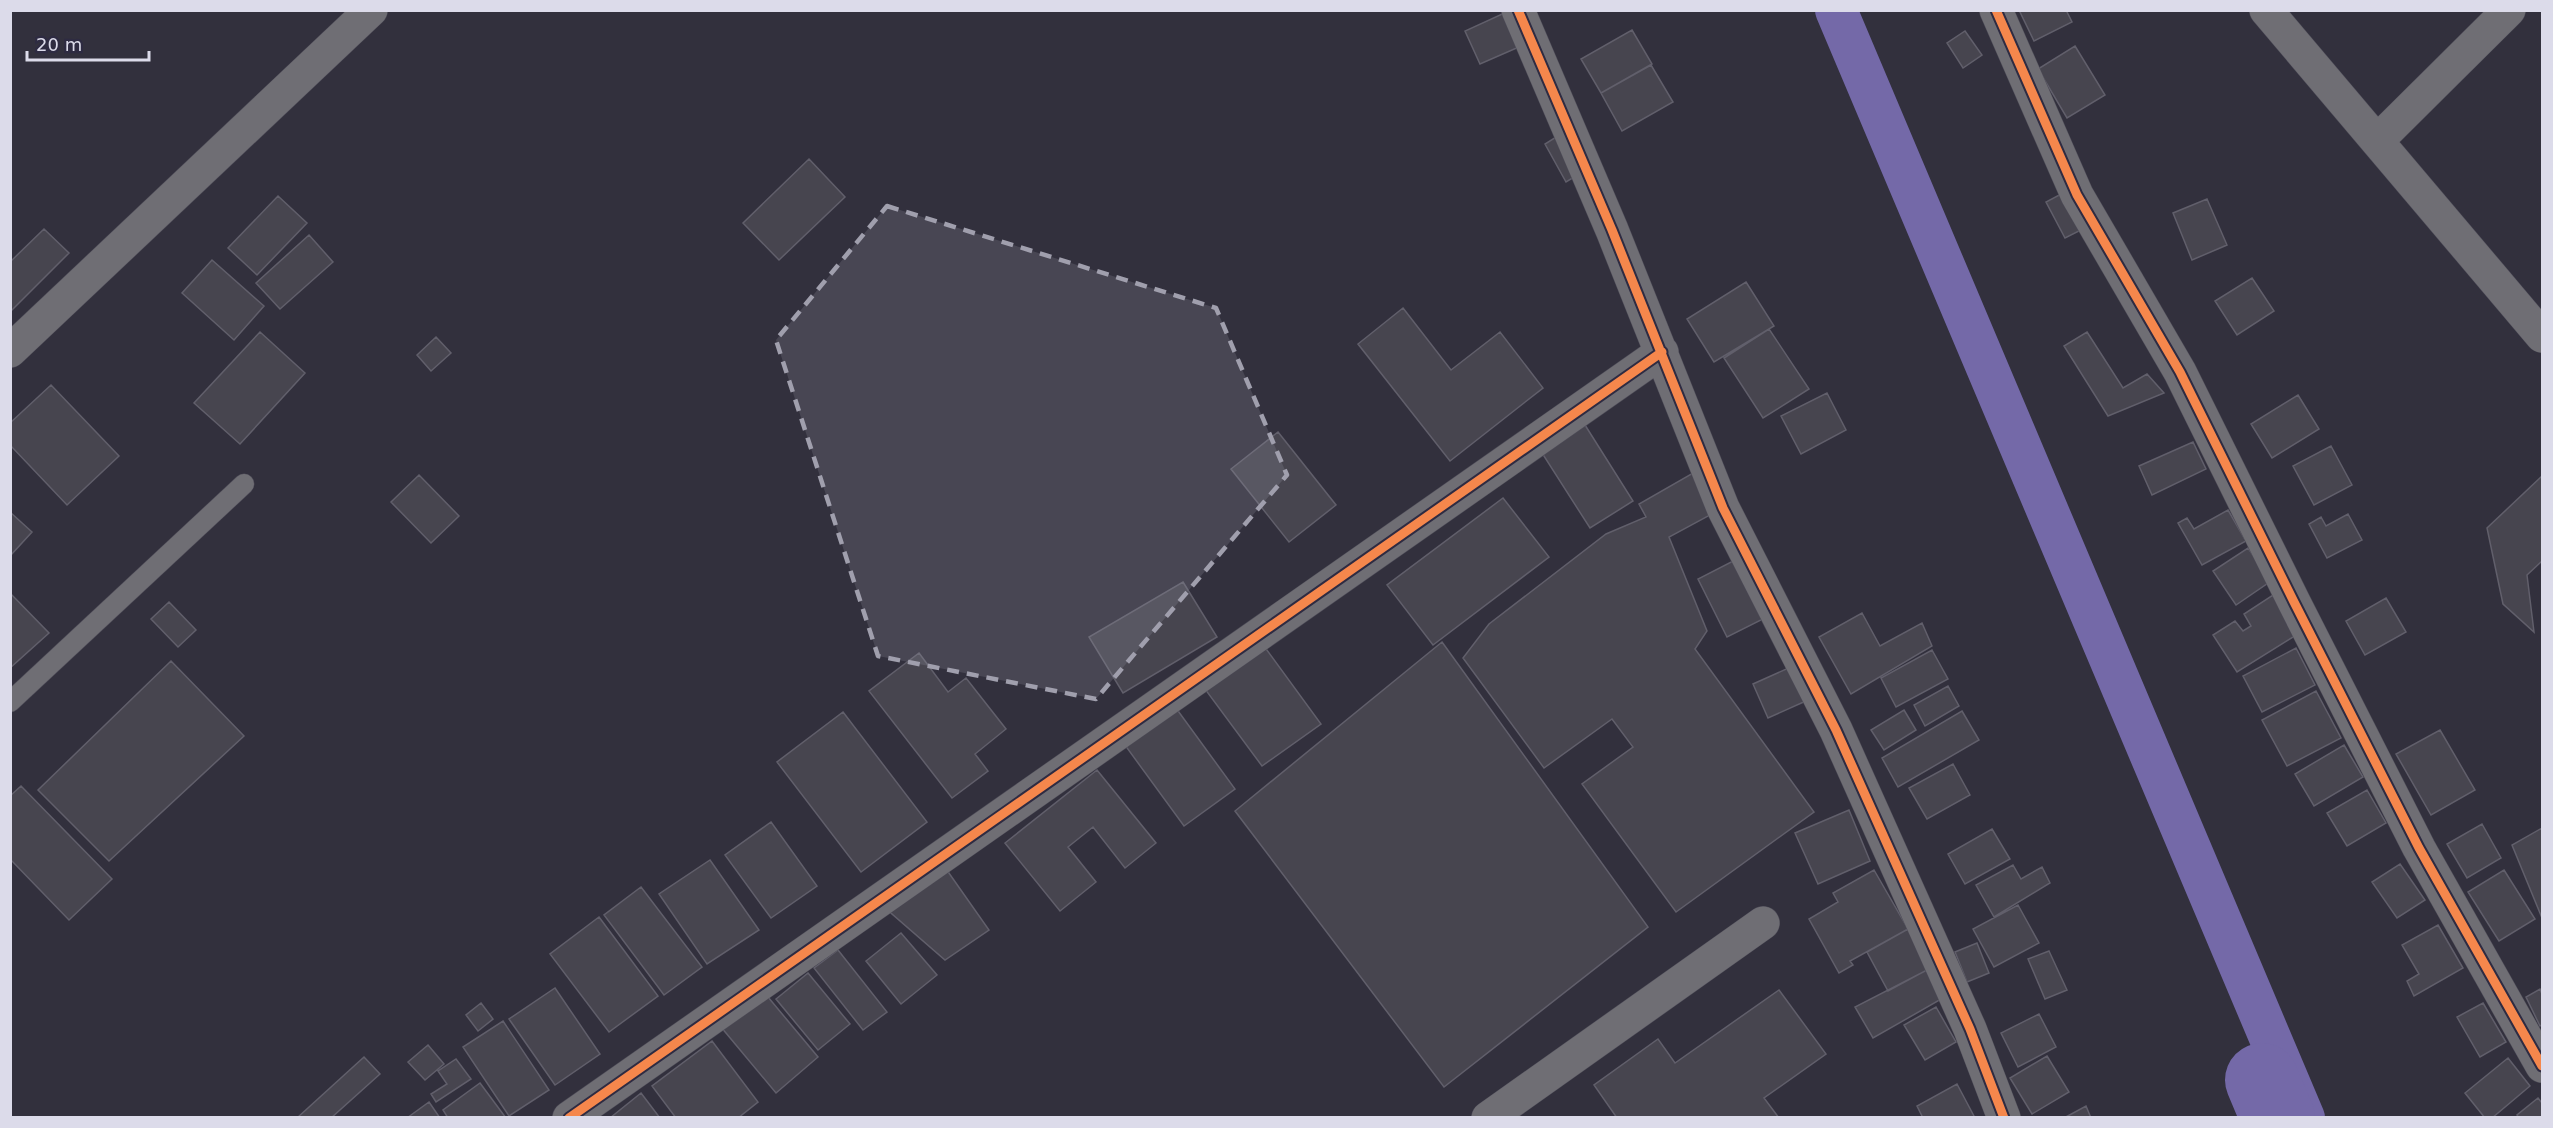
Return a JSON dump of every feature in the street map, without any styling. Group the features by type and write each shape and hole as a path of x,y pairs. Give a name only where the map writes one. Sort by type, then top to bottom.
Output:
{"street":[{"path":"10,351 371,10"},
{"path":"1518,10 1662,352 1723,508 1836,730 1970,1029 2004,1118"},
{"path":"1996,10 2078,195 2180,372 2419,848 2542,1066"},
{"path":"2266,10 2542,336"},
{"path":"2377,141 2509,10"},
{"path":"569,1118 1662,352"},
{"path":"1488,1118 1763,923"}],"lane":[{"path":"10,702 244,484"}],"highlighted area":[{"path":"887,206 1216,308 1287,475 1096,699 878,656 776,340"}],"building":[{"path":"1511,10 1528,43 1480,64 1465,31"},
{"path":"2019,10 2066,10 2072,22 2034,41"},
{"path":"1632,30 1652,64 1601,93 1581,59"},
{"path":"1965,31 1982,55 1963,68 1947,43"},
{"path":"2075,46 2105,95 2067,118 2038,69"},
{"path":"1651,65 1673,102 1622,131 1601,93"},
{"path":"1564,132 1586,170 1566,182 1545,144"},
{"path":"809,159 845,197 779,260 743,223"},
{"path":"2063,193 2083,229 2065,238 2046,202"},
{"path":"278,196 307,223 257,275 228,248"},
{"path":"2207,199 2227,245 2192,260 2173,213"},
{"path":"44,229 69,253 10,312 10,262"},
{"path":"309,235 333,262 280,309 256,283"},
{"path":"212,260 264,306 234,340 182,293"},
{"path":"2252,278 2274,311 2237,335 2215,301"},
{"path":"1746,282 1774,326 1714,362 1687,319"},
{"path":"1403,308 1451,370 1500,332 1543,388 1450,461 1358,344"},
{"path":"1769,329 1809,389 1763,418 1724,358"},
{"path":"260,332 305,373 240,444 194,403"},
{"path":"2087,332 2123,388 2147,374 2164,393 2108,416 2064,346"},
{"path":"436,337 451,353 431,371 417,355"},
{"path":"51,385 119,456 67,505 10,445 10,423"},
{"path":"1827,393 1846,430 1801,454 1781,416"},
{"path":"2298,395 2319,429 2272,458 2251,424"},
{"path":"1585,425 1633,501 1590,528 1542,453"},
{"path":"1278,432 1336,505 1289,542 1231,469"},
{"path":"2193,442 2206,469 2152,495 2139,466"},
{"path":"2331,446 2352,485 2314,505 2293,466"},
{"path":"1707,465 1723,508 1669,537 1707,631 1695,649 1814,812 1676,912 1582,784 1633,747 1612,719 1544,768 1463,658 1489,624 1606,534 1646,517 1639,504"},
{"path":"419,475 459,516 431,543 391,502"},
{"path":"2542,476 2542,561 2527,575 2534,632 2503,604 2487,528"},
{"path":"1503,498 1549,557 1433,645 1387,585"},
{"path":"2228,510 2246,541 2202,565 2178,523 2187,518 2194,529"},
{"path":"10,512 32,532 10,556"},
{"path":"2348,514 2362,540 2327,558 2309,524 2321,517 2326,526"},
{"path":"2248,548 2271,581 2236,605 2213,571"},
{"path":"1739,558 1769,616 1727,637 1698,579"},
{"path":"1183,582 1217,637 1123,693 1089,637"},
{"path":"10,593 49,633 10,668"},
{"path":"2273,595 2298,634 2237,672 2213,635 2235,621 2243,631 2251,626 2244,614"},
{"path":"2386,598 2406,632 2365,655 2346,621"},
{"path":"169,602 196,630 178,647 151,619"},
{"path":"1862,613 1880,646 1922,623 1932,646 1851,694 1819,637"},
{"path":"1261,642 1321,724 1262,766 1202,685"},
{"path":"1442,642 1648,927 1444,1087 1235,811"},
{"path":"2296,648 2315,685 2262,712 2243,676"},
{"path":"1932,650 1948,679 1896,707 1881,678"},
{"path":"919,653 948,692 966,678 1006,729 975,754 988,771 952,798 869,691"},
{"path":"171,661 244,736 109,861 38,790"},
{"path":"1793,666 1808,700 1768,718 1753,684"},
{"path":"1948,686 1959,706 1925,726 1914,705"},
{"path":"2316,691 2341,738 2287,766 2262,720"},
{"path":"1173,704 1235,789 1184,826 1122,741"},
{"path":"1904,710 1916,730 1884,750 1871,730"},
{"path":"1962,711 1979,740 1898,787 1882,758"},
{"path":"843,712 927,822 861,872 777,762"},
{"path":"2440,730 2475,790 2431,815 2396,754"},
{"path":"2344,745 2363,777 2314,806 2295,774"},
{"path":"1953,764 1970,795 1927,819 1909,788"},
{"path":"1097,770 1156,843 1125,868 1093,827 1068,847 1096,882 1060,911 1005,843"},
{"path":"21,786 112,879 69,920 10,859 10,796"},
{"path":"2367,790 2386,823 2347,846 2327,813"},
{"path":"1849,810 1870,861 1818,884 1795,833"},
{"path":"771,822 817,886 771,918 725,855"},
{"path":"2482,824 2501,858 2467,878 2447,844"},
{"path":"2542,828 2542,918 2512,845"},
{"path":"1992,829 2010,859 1965,884 1948,854"},
{"path":"710,860 759,930 707,964 659,894"},
{"path":"2400,864 2425,900 2397,918 2372,882"},
{"path":"2013,865 2021,879 2042,867 2050,883 1994,917 1976,885"},
{"path":"944,866 989,930 945,960 884,907"},
{"path":"1874,870 1908,929 1850,961 1853,965 1839,973 1809,919 1838,902 1833,893"},
{"path":"2504,870 2535,919 2499,941 2468,892"},
{"path":"641,887 702,967 664,995 604,915"},
{"path":"2018,905 2039,943 1994,967 1973,929"},
{"path":"599,917 658,996 609,1032 550,954"},
{"path":"2438,925 2463,968 2414,996 2407,981 2419,974 2402,945"},
{"path":"1908,929 1927,970 1888,991 1867,952"},
{"path":"901,933 937,975 901,1004 866,961"},
{"path":"1977,943 1989,973 1967,982 1955,952"},
{"path":"838,950 887,1012 863,1030 814,968"},
{"path":"2049,951 2067,990 2045,999 2028,959"},
{"path":"1927,970 1943,998 1873,1038 1855,1007"},
{"path":"808,973 850,1024 818,1050 776,999"},
{"path":"555,988 600,1054 555,1085 509,1019"},
{"path":"2540,989 2542,1025 2540,1026 2526,997"},
{"path":"1779,990 1826,1054 1764,1098 1779,1118 1617,1118 1594,1085 1658,1039 1675,1063"},
{"path":"763,991 818,1057 776,1093 721,1027"},
{"path":"481,1003 493,1019 478,1031 466,1015"},
{"path":"2483,1003 2506,1042 2480,1057 2457,1017"},
{"path":"1936,1007 1956,1042 1925,1060 1904,1025"},
{"path":"2039,1014 2056,1047 2018,1067 2001,1033"},
{"path":"503,1021 549,1090 509,1116 463,1047"},
{"path":"712,1041 758,1102 738,1118 676,1118 652,1086"},
{"path":"428,1045 444,1064 425,1080 408,1062"},
{"path":"2047,1056 2069,1092 2032,1114 2010,1078"},
{"path":"364,1057 380,1074 331,1118 297,1118"},
{"path":"2508,1058 2530,1086 2492,1118 2485,1118 2465,1093"},
{"path":"456,1059 471,1079 436,1102 431,1094 447,1084 438,1071"},
{"path":"480,1083 506,1118 448,1118 443,1110"},
{"path":"1957,1084 1975,1118 1923,1118 1917,1106"},
{"path":"641,1093 660,1118 610,1118"},
{"path":"2538,1098 2542,1103 2542,1118 2519,1118 2517,1115"},
{"path":"429,1102 440,1118 407,1118"},
{"path":"2086,1106 2091,1118 2064,1118"}],"waterway":[{"path":"1836,10 2304,1118"},
{"path":"2262,1080 2278,1118"}],"cycle path":[{"path":"1518,10 1612,230 1723,508 1836,730 1970,1029 2004,1118"},
{"path":"1996,10 2077,195 2180,372 2419,848 2542,1066"},
{"path":"569,1118 1662,352"}]}
